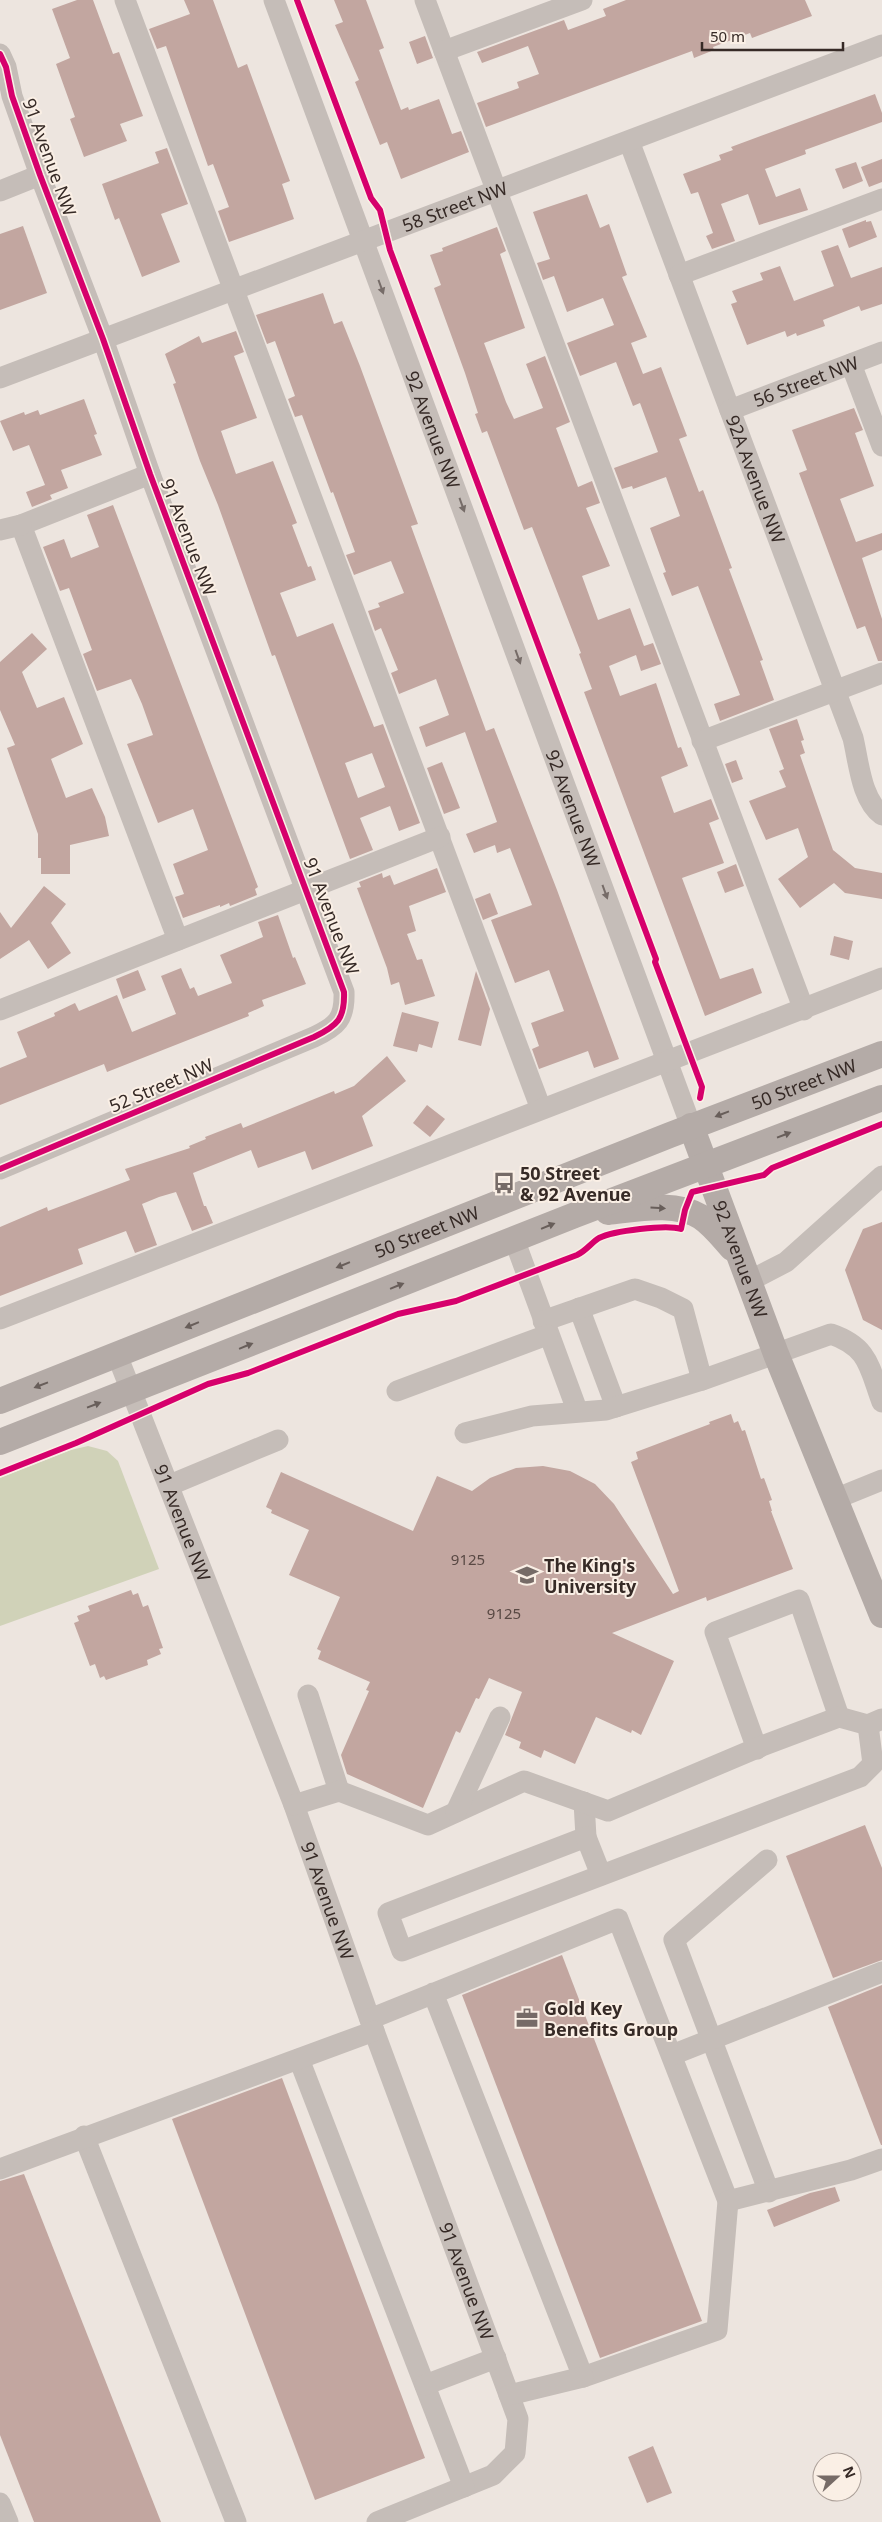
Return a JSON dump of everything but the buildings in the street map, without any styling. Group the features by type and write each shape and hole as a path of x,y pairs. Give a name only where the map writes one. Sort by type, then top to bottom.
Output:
{"main road":[{"name":"50 Street NW","path":"0,1401 691,1126 882,1054"},
{"path":"0,1442 575,1215 882,1098"},
{"name":"92 Avenue NW","path":"691,1126 776,1354 882,1615"},
{"path":"575,1215 649,1208 685,1210 701,1217 716,1229 744,1269"}],"street":[{"path":"125,0 541,1109"},
{"name":"92 Avenue NW","path":"274,0 691,1126"},
{"path":"425,0 804,1010"},
{"path":"444,51 582,0"},
{"name":"58 Street NW","path":"0,378 882,45"},
{"name":"91 Avenue NW","path":"0,54 6,67 12,96 40,175 103,339 150,474 344,992 344,1008 333,1028"},
{"name":"92A Avenue NW","path":"629,141 836,691 853,738 864,787 872,806 882,815"},
{"path":"0,191 40,175"},
{"path":"679,275 882,199"},
{"name":"56 Street NW","path":"730,410 882,352"},
{"path":"851,364 882,446"},
{"path":"0,530 21,525 150,474"},
{"path":"21,525 178,940"},
{"path":"702,741 882,673"},
{"path":"0,1010 440,837"},
{"path":"0,1319 541,1109 804,1010 882,978"},
{"name":"52 Street NW","path":"0,1169 333,1028"},
{"path":"744,1269 786,1262 882,1176"},
{"path":"514,1239 545,1328 577,1410"},
{"path":"397,1391 545,1328 579,1308 635,1289 661,1298 683,1309 702,1380"},
{"path":"579,1308 616,1406"},
{"path":"466,1433 532,1416 577,1410 606,1410 702,1380 831,1334 849,1340 864,1355 882,1402"},
{"name":"91 Avenue NW","path":"117,1355 170,1485 294,1805 372,2025 518,2419 516,2452 493,2475 464,2487"},
{"path":"170,1485 278,1440"},
{"path":"835,1499 882,1480"},
{"path":"757,1748 714,1632 799,1600 839,1717"},
{"path":"308,1695 339,1791"},
{"path":"456,1812 500,1717"},
{"path":"294,1805 339,1791 428,1825 524,1780 608,1811 757,1748 839,1717 875,1722 873,1764 860,1777 402,1951 388,1912 586,1837"},
{"path":"584,1802 586,1837 602,1875"},
{"path":"767,1860 674,1940 769,2192"},
{"path":"0,2169 84,2136 299,2059 372,2025 433,1993 618,1919 728,2202 717,2330 583,2377 510,2395"},
{"path":"672,2055 882,1972"},
{"path":"433,1993 583,2377"},
{"path":"299,2059 464,2487 378,2522"},
{"path":"84,2136 236,2522"},
{"path":"728,2202 851,2170 882,2158"},
{"path":"425,2385 496,2358"},
{"path":"0,2504 8,2522"}],"green space":[{"path":"88,1446 107,1451 118,1461 159,1569 0,1626 0,1478 71,1450"}],"cycle path":[{"path":"297,0 371,198 380,210 390,250 656,959 655,962 702,1087 700,1098"},
{"path":"0,54 6,67 12,96 40,175 103,339 150,474 344,992 343,1009 338,1021 322,1033 0,1169"},
{"path":"0,1473 76,1443 208,1384 248,1373 398,1314 456,1301 577,1255 599,1238 606,1235 664,1227 681,1229 685,1210 692,1192 764,1175 772,1168 882,1124"}],"place":[{"name":"50 Street & 92 Avenue","path":"504,1183"},
{"name":"The King's University","path":"527,1575"},
{"name":"Gold Key Benefits Group","path":"527,2018"}]}
